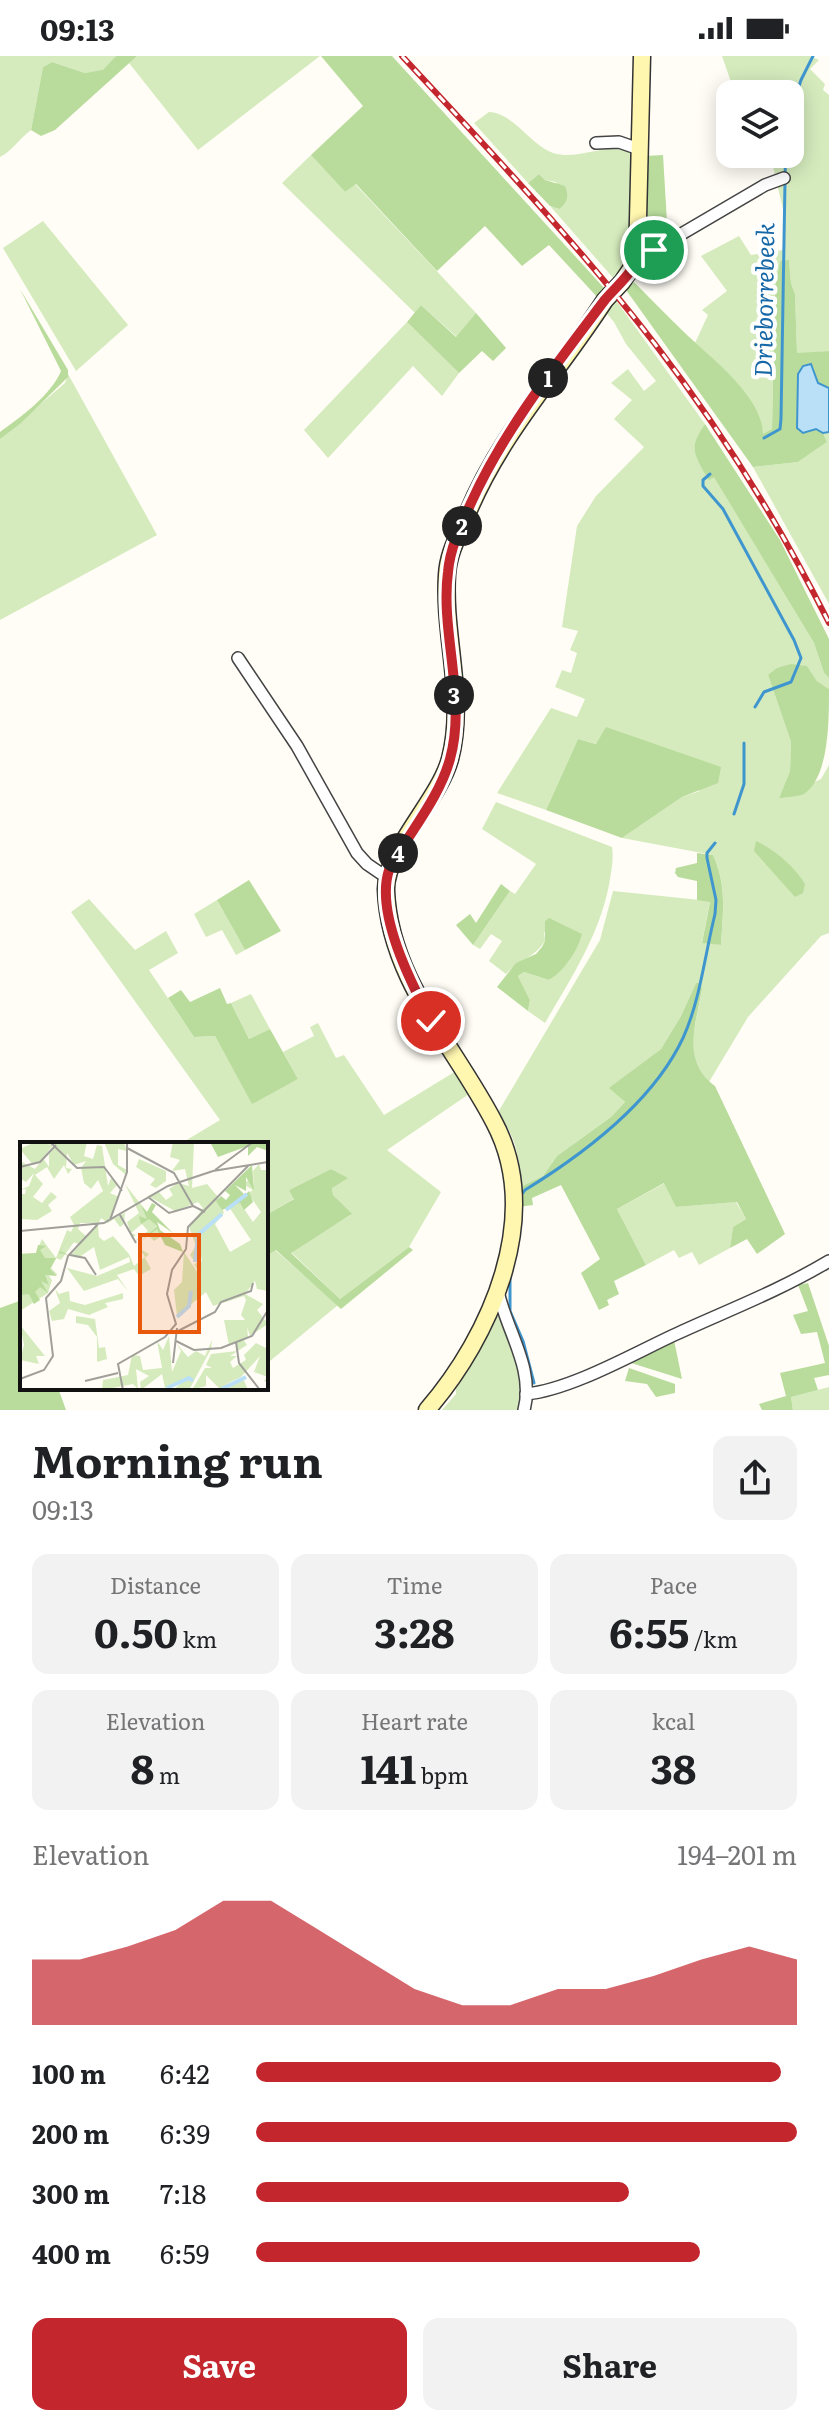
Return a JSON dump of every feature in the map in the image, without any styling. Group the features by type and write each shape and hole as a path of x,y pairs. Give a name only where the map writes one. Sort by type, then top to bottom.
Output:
{"main road":[{"path":"427,1410 461,1365 498,1291 512,1221 512,1165 493,1118 417,994 391,924 386,877 441,783 451,757 455,717 447,575 451,551 497,452 605,300 634,267 638,253 642,56"}],"street":[{"path":"596,143 619,142 639,149"},
{"path":"638,253 654,250 765,185 784,178"},
{"path":"238,658 297,746 357,853 386,877"},
{"path":"526,1394 555,1387 589,1373 790,1285 829,1261"},
{"path":"498,1291 523,1366 524,1410"}],"green space":[{"path":"0,56 116,56 103,71 85,73 52,62 43,67 31,130 0,157"},
{"path":"116,56 137,56 55,130 41,136 31,130 43,67 52,62 85,73 103,70"},
{"path":"137,56 320,56 198,150 129,63"},
{"path":"321,56 392,56 606,290 599,299 549,245 522,266 485,226 437,271 356,184 345,192 311,155 363,106"},
{"path":"722,56 810,56 819,60 810,69 825,84 823,90 829,95 829,351 797,354 795,294 789,261 780,261 775,287 772,429 762,435 761,422 748,397 695,343 708,315 702,310 727,291 701,256 739,236 751,255 783,250 784,213 773,168 804,168 804,80 730,80"},
{"path":"489,112 514,123 553,153 572,155 610,149 629,152 631,256 615,280 550,206 559,209 556,182 545,180 539,174 528,183 474,123"},
{"path":"311,155 345,192 355,184 476,313 457,337 421,305 415,313 282,183"},
{"path":"663,155 668,239 656,246 645,246 645,156"},
{"path":"539,174 545,180 565,186 567,199 559,209 550,206 528,183"},
{"path":"43,221 128,325 76,371 3,248"},
{"path":"789,260 795,294 797,353 829,351 829,388 818,383 815,377 798,374 797,428 803,433 816,428 823,433 827,442 798,462 753,467 626,290 634,282 722,367 755,406 763,434 772,429 775,287 780,261"},
{"path":"20,289 68,370 68,377 0,439 0,432 43,397 61,371"},
{"path":"615,299 705,424 696,439 697,459 710,479 714,476 814,643 824,673 829,678 829,689 817,681 807,666 768,675 791,742 790,771 779,798 821,779 829,765 829,933 821,936 748,1017 709,1082 700,1074 693,1052 702,989 696,983 661,1049 610,1088 625,1102 611,1117 557,1156 543,1176 518,1188 516,1149 509,1131 497,1114 600,940 613,891 710,901 702,942 721,945 722,888 713,855 622,838 682,797 700,791 597,744 578,739 546,810 497,793 551,708 577,717 585,699 555,687 562,670 571,673 577,653 570,650 578,631 562,627 577,526 596,496 644,447 614,419 632,400 611,383 628,369 644,391 656,381 603,309"},
{"path":"421,305 456,337 476,313 506,348 493,361 482,351 459,373 407,322"},
{"path":"407,322 459,373 442,396 413,366 328,458 304,430"},
{"path":"68,374 157,535 0,620 0,439 65,383"},
{"path":"705,424 780,540 829,639 829,678 824,673 814,643 714,477 709,480 700,465 695,446"},
{"path":"829,432 829,604 753,467 798,462 827,442 823,433"},
{"path":"791,664 807,666 817,681 829,689 828,732 823,762 812,786 804,794 779,798 790,771 791,742 768,675 777,668"},
{"path":"606,727 721,767 718,783 682,797 622,838 546,810 578,739 596,744"},
{"path":"496,802 612,847 609,885 598,922 583,956 545,1023 528,1011 530,1000 518,976 524,972 549,980 570,960 544,932 545,941 541,947 506,974 489,961 502,941 491,934 480,949 473,945 510,891 515,894 536,864 482,829"},
{"path":"756,841 796,871 805,884 803,893 795,897 754,851"},
{"path":"697,853 713,855 720,877 723,899 721,945 702,943 710,902 697,900 697,881 678,877 675,873 676,868 697,863"},
{"path":"249,880 281,931 245,950 217,900"},
{"path":"501,884 510,891 473,945 456,925 470,914 476,923"},
{"path":"89,899 135,950 166,931 178,953 149,970 194,1037 215,1036 252,1103 298,1079 283,1052 314,1036 310,1027 318,1023 336,1058 344,1055 384,1115 456,1071 469,1094 387,1150 441,1192 409,1247 340,1299 291,1252 351,1215 333,1195 332,1187 347,1178 331,1169 289,1190 295,1198 268,1214 268,1142 183,1142 220,1120 71,912"},
{"path":"217,900 245,950 236,955 222,930 206,937 194,914"},
{"path":"549,918 582,934 570,960 549,980 524,972 518,976 530,1000 528,1011 497,987 516,963 536,954 542,947 545,921"},
{"path":"696,983 700,983 702,989 694,1042 698,1066 715,1086 785,1234 757,1254 747,1239 730,1248 733,1227 746,1219 737,1202 676,1207 664,1183 617,1209 646,1265 614,1281 619,1294 607,1300 609,1305 599,1310 581,1273 600,1259 561,1185 532,1198 533,1205 518,1207 518,1188 543,1176 557,1156 611,1117 625,1102 609,1088 661,1049"},
{"path":"220,988 249,1039 270,1029 298,1079 252,1104 215,1036 194,1037 168,998 181,990 190,1002"},
{"path":"251,994 270,1029 249,1039 231,1003"},
{"path":"331,1169 348,1178 332,1188 333,1195 352,1214 291,1253 340,1299 409,1247 413,1250 341,1309 276,1250 268,1255 268,1214 294,1199 289,1190"},
{"path":"665,1183 676,1207 736,1202 746,1219 733,1227 730,1248 699,1265 692,1252 679,1258 674,1250 646,1265 617,1209"},
{"path":"275,1250 338,1305 270,1361 268,1359 268,1255"},
{"path":"808,1283 829,1346 829,1375 814,1378 818,1390 791,1397 793,1410 762,1410 759,1404 786,1396 780,1373 825,1363 817,1332 801,1334 793,1315 808,1311 798,1285"},
{"path":"20,1301 20,1390 59,1390 66,1410 0,1410 0,1308"},
{"path":"496,1317 502,1317 517,1363 521,1386 519,1410 442,1410 456,1394 456,1386"},
{"path":"674,1340 682,1379 628,1362"},
{"path":"629,1368 675,1384 675,1393 656,1397 647,1384 625,1381"},
{"path":"829,1387 829,1410 793,1410 791,1397"}],"water":[{"path":"811,364 818,383 829,388 829,432 816,429 803,433 797,428 798,374 803,366"}],"waterway":[{"name":"Drieborrebeek","path":"801,80 813,56"},
{"name":"Drieborrebeek","path":"785,168 785,174"},
{"name":"Drieborrebeek","path":"764,438 780,429 781,419 785,182"},
{"name":"Drieborrebeek","path":"710,474 703,480 703,486 723,509 801,658 791,682 764,692 755,707"},
{"name":"Drieborrebeek","path":"734,814 744,784 744,743"},
{"name":"Drieborrebeek","path":"521,1195 592,1143 635,1105 654,1084 683,1038 698,993 715,914 716,900 707,858 715,843"},
{"name":"Drieborrebeek","path":"510,1278 510,1311 523,1341 534,1383"}],"railway":[{"path":"402,56 564,233 655,344 749,479 829,623"}],"route":[{"path":"431,1021 402,959 391,924 386,877 441,783 451,757 455,717 447,575 451,551 471,503 506,438 605,300 634,267 638,253 654,250"}]}
